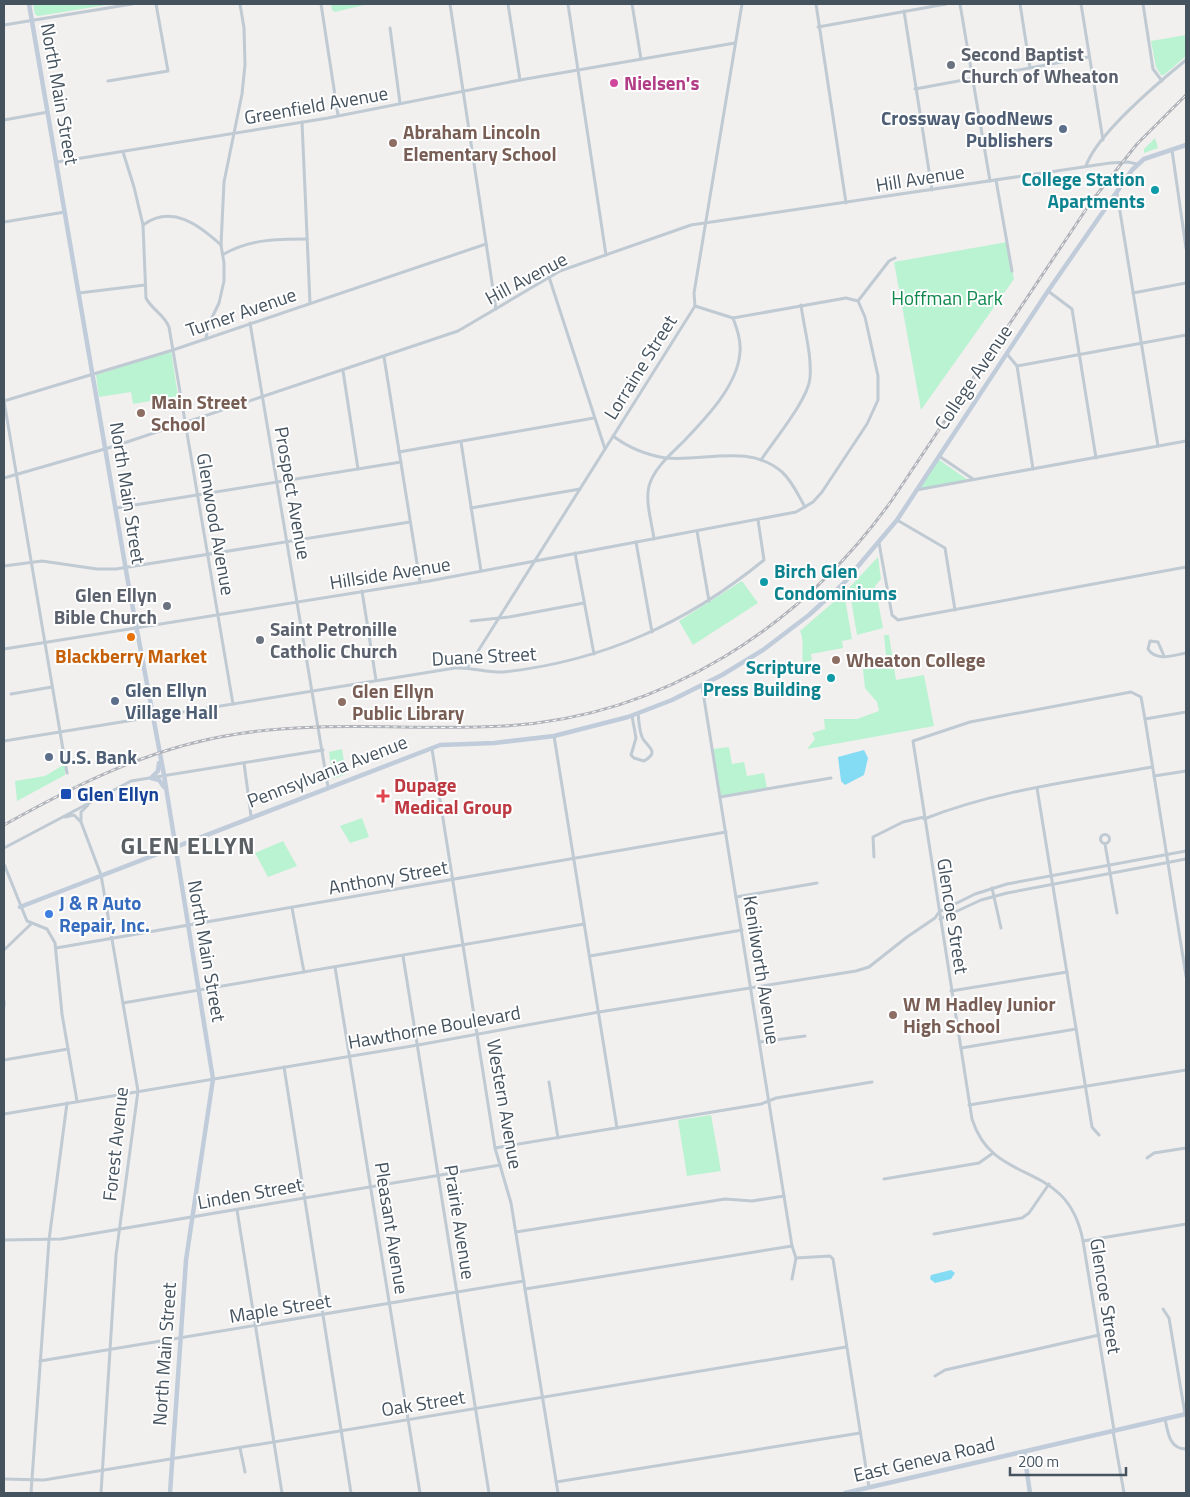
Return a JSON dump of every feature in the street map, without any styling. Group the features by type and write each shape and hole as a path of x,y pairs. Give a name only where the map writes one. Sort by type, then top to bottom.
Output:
{"street":[{"path":"24,4 29,5"},
{"path":"4,25 132,4"},
{"path":"108,81 168,71 156,4"},
{"path":"206,339 206,332 221,295 224,254 221,245 224,182 242,94 245,64 244,28 240,4"},
{"path":"321,4 338,115"},
{"path":"450,4 496,309"},
{"path":"508,4 520,80"},
{"path":"568,4 606,255"},
{"path":"632,4 641,59"},
{"name":"Lorraine Street","path":"468,667 695,306 694,294 742,4"},
{"path":"816,4 846,203"},
{"path":"818,27 946,4"},
{"path":"960,4 990,181"},
{"path":"1020,4 1030,68"},
{"path":"1081,4 1103,140"},
{"path":"1143,4 1154,69 1162,81"},
{"name":"North Main Street","path":"29,5 152,717 164,776 164,788 213,1079 191,1217 180,1339 170,1493"},
{"path":"904,11 932,190"},
{"path":"390,28 400,104"},
{"name":"Greenfield Avenue","path":"57,162 302,122 520,80 735,43"},
{"path":"915,89 1089,57"},
{"path":"1086,166 1103,140 1162,81 1186,60"},
{"path":"4,120 49,112"},
{"path":"302,122 310,303"},
{"name":"College Avenue","path":"809,615 843,584 897,520 1116,190 1144,158 1186,145"},
{"path":"1172,150 1186,248"},
{"name":"Glenwood Avenue","path":"123,152 136,192 143,225 146,298 150,305 167,321 173,350 233,704"},
{"name":"Hill Avenue","path":"4,478 184,423 458,331 560,271 692,225 1086,166 1122,162 1137,164"},
{"path":"996,180 1012,271"},
{"path":"1116,190 1158,446"},
{"path":"4,222 65,212"},
{"path":"143,225 156,217 177,217 200,227 221,245"},
{"path":"224,254 244,244 259,240 308,238"},
{"name":"Turner Avenue","path":"4,401 173,350 486,244"},
{"path":"858,301 889,261 895,258"},
{"path":"549,277 605,449"},
{"path":"1133,293 1186,283"},
{"path":"79,293 145,285"},
{"path":"1048,291 1072,309 1096,458"},
{"path":"613,436 637,451 666,458 729,455 761,460 780,470 788,478 805,507 822,492 868,424 876,406 878,376 866,316 858,301 846,298 733,318 695,306"},
{"path":"761,460 808,387 810,370 801,305"},
{"path":"654,539 649,488 666,458 702,422 731,381 740,353 738,332 733,318"},
{"name":"Prospect Avenue","path":"250,323 328,787"},
{"path":"1017,366 1186,335"},
{"path":"1007,354 1017,366 1033,469"},
{"path":"384,357 420,582"},
{"path":"342,371 358,469"},
{"path":"4,401 15,475 67,773"},
{"path":"400,452 594,418"},
{"path":"916,490 1186,441"},
{"path":"461,442 481,571"},
{"path":"938,456 974,480"},
{"path":"116,508 401,462"},
{"path":"471,508 581,488"},
{"name":"Hillside Avenue","path":"4,649 534,562 779,516 805,507"},
{"name":"Duane Street","path":"4,741 376,680 468,667 486,672 502,672 559,664 594,654 652,632 709,601 764,560 758,520"},
{"path":"897,520 945,548 955,610"},
{"path":"4,566 30,561 56,562 103,570 126,568 410,522"},
{"path":"697,531 709,601"},
{"path":"636,542 652,632"},
{"path":"879,543 892,615 895,619 955,610 1186,567"},
{"path":"575,553 594,654"},
{"path":"362,591 376,680"},
{"path":"471,621 584,603"},
{"name":"Pennsylvania Avenue","path":"20,906 440,745 494,743 554,736 638,714 702,686 748,660 809,615"},
{"path":"1164,656 1158,642 1150,641 1148,646 1150,652 1156,657 1164,656 1186,653"},
{"name":"Kenilworth Avenue","path":"702,686 792,1246 796,1258"},
{"path":"11,694 52,687"},
{"name":"Glencoe Street","path":"1124,1493 1080,1225 1072,1208 1061,1193 1049,1184 1010,1166 992,1153 976,1131 969,1105 913,741 970,722 1132,692 1141,697 1145,719"},
{"path":"1186,712 1145,719 1186,976"},
{"path":"632,716 636,738 632,755 634,758 644,761 651,755 652,751 651,746 643,739 638,714"},
{"path":"554,736 617,1128"},
{"name":"Western Avenue","path":"431,748 454,880 495,1148 511,1203 558,1493"},
{"path":"4,848 131,781 323,750"},
{"path":"151,778 158,770 160,761"},
{"path":"244,763 252,816"},
{"path":"874,858 873,837 903,822 924,817 924,820 969,803 1037,788 1152,767"},
{"path":"1154,776 1186,770"},
{"path":"151,778 159,780 164,788"},
{"path":"720,797 831,778"},
{"path":"1037,788 1092,1127 1099,1135"},
{"path":"81,822 81,812 92,802"},
{"path":"64,817 74,816 81,822"},
{"name":"Forest Avenue","path":"81,822 101,875 138,1091 120,1229 101,1493"},
{"name":"Anthony Street","path":"56,948 726,832"},
{"path":"1105,844 1117,913"},
{"path":"938,912 992,888 1051,875 1186,851"},
{"path":"940,919 965,906 994,896 1186,859"},
{"path":"4,864 20,906 31,924 50,932 56,948 62,1014 78,1101"},
{"path":"736,896 817,883"},
{"path":"992,888 1001,928"},
{"path":"292,908 304,972"},
{"name":"Hawthorne Boulevard","path":"4,1115 418,1045 599,1012 856,971 869,967 906,937 935,918 938,912"},
{"path":"4,950 31,924"},
{"path":"123,1002 584,924"},
{"path":"590,956 742,930"},
{"name":"Prairie Avenue","path":"403,956 489,1493"},
{"name":"Pleasant Avenue","path":"335,967 351,1056 420,1493"},
{"path":"951,992 1066,972"},
{"path":"4,1001 4,1006"},
{"path":"960,1048 1076,1029"},
{"path":"760,1042 805,1036"},
{"path":"4,1060 68,1049"},
{"path":"284,1067 351,1493"},
{"path":"969,1105 1186,1070"},
{"path":"549,1082 558,1138"},
{"path":"495,1148 761,1104 769,1100 872,1082"},
{"path":"31,1493 49,1240 67,1103"},
{"path":"1147,1158 1154,1153 1186,1148"},
{"path":"884,1178 979,1163 992,1153"},
{"name":"Linden Street","path":"4,1240 49,1240 500,1165"},
{"path":"934,1234 1022,1218 1029,1213 1049,1184"},
{"path":"516,1232 725,1199 752,1201 784,1196"},
{"path":"237,1210 282,1493"},
{"path":"1084,1241 1186,1224"},
{"path":"525,1289 792,1246"},
{"path":"792,1279 796,1258 830,1256 833,1259 869,1487"},
{"name":"Maple Street","path":"40,1361 524,1282"},
{"path":"1163,1309 1168,1318 1185,1414"},
{"path":"935,1376 945,1370 1099,1335"},
{"name":"Oak Street","path":"4,1479 32,1480 173,1460 846,1347"},
{"name":"East Geneva Road","path":"845,1493 1185,1414"},
{"path":"1164,1419 1172,1443 1186,1449"},
{"path":"556,1482 860,1433"},
{"path":"240,1448 245,1472"},
{"path":"1024,1452 1030,1493"}],"green space":[{"path":"33,4 113,4 38,16 35,14"},
{"path":"331,4 368,4 335,12 332,10"},
{"path":"1186,35 1186,56 1164,75 1161,75 1156,67 1151,41"},
{"path":"1155,138 1158,148 1144,153 1144,149"},
{"name":"Hoffman Park","path":"1007,242 1014,279 921,410 894,262"},
{"path":"171,351 178,396 133,404 131,392 99,397 96,375"},
{"path":"938,459 968,480 918,489"},
{"path":"878,557 881,579 875,586 883,628 857,635 849,588"},
{"path":"742,581 758,603 693,645 679,621"},
{"path":"844,593 852,639 842,641 843,648 811,654 812,660 803,663 800,631"},
{"path":"884,635 889,635 896,680 924,675 934,726 807,749 815,739 812,733 825,729 824,719 857,719 879,711 877,702 865,688 862,660 886,656"},
{"path":"729,747 732,764 744,762 747,776 764,773 767,788 721,796 713,749"},
{"path":"342,749 346,774 333,779 329,752"},
{"path":"65,764 65,775 17,801 15,781 45,776"},
{"path":"362,818 369,837 350,843 340,826"},
{"path":"283,841 297,866 268,877 255,853"},
{"path":"711,1115 721,1171 687,1176 678,1120"}],"water":[{"path":"864,750 868,758 864,775 845,785 841,781 838,757"},
{"path":"951,1270 955,1273 951,1279 935,1283 930,1279 931,1275"}],"railway":[{"path":"4,825 88,781 146,757 206,740 237,734 303,728 504,726 563,719 619,705 673,684 724,657 771,625 815,588 856,546 892,500 1091,202 1137,144 1186,95"}],"place":[{"name":"Second Baptist Church of Wheaton","path":"951,65"},
{"name":"Nielsen's","path":"614,83"},
{"name":"Crossway GoodNews Publishers","path":"1063,129"},
{"name":"Abraham Lincoln Elementary School","path":"393,143"},
{"name":"College Station Apartments","path":"1155,190"},
{"name":"Main Street School","path":"141,413"},
{"name":"Birch Glen Condominiums","path":"764,582"},
{"name":"Glen Ellyn Bible Church","path":"167,606"},
{"name":"Blackberry Market","path":"131,637"},
{"name":"Saint Petronille Catholic Church","path":"260,640"},
{"name":"Wheaton College","path":"836,660"},
{"name":"Scripture Press Building","path":"831,678"},
{"name":"Glen Ellyn Village Hall","path":"115,701"},
{"name":"Glen Ellyn Public Library","path":"342,702"},
{"name":"U.S. Bank","path":"49,757"},
{"name":"Glen Ellyn","path":"66,794"},
{"name":"Dupage Medical Group","path":"383,796"},
{"name":"J & R Auto Repair, Inc.","path":"49,914"},
{"name":"W M Hadley Junior High School","path":"893,1015"}],"district":[{"name":"GLEN ELLYN","path":"188,846"}]}
